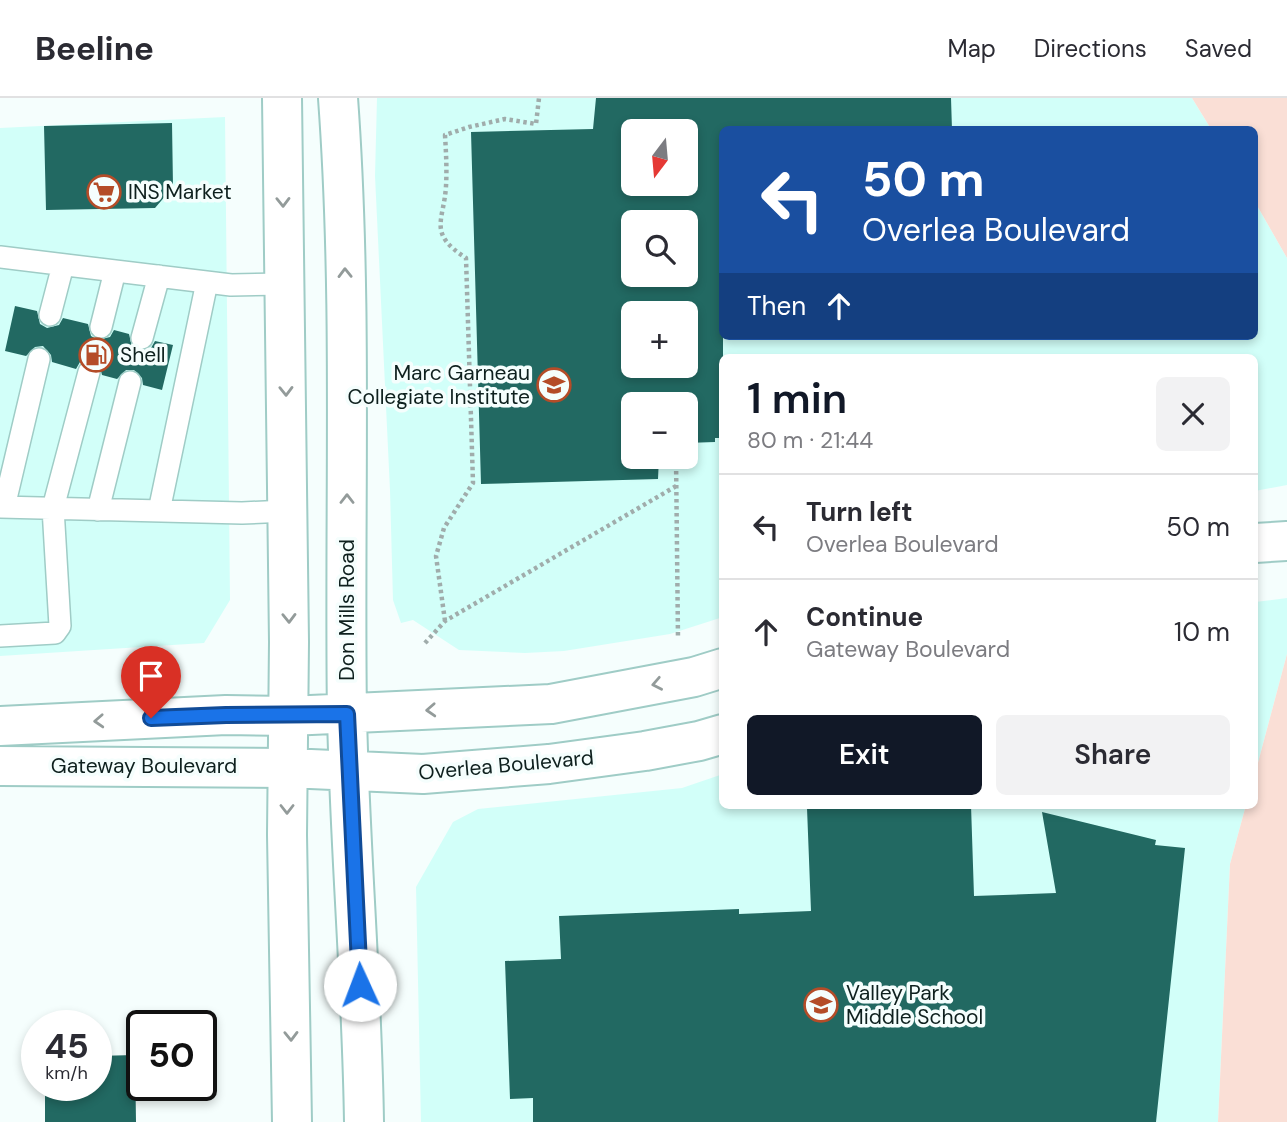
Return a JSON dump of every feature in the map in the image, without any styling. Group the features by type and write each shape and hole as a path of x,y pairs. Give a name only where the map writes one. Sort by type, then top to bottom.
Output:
{"main road":[{"path":"282,98 292,1122"},
{"name":"Don Mills Road","path":"338,98 346,341 347,714 362,1022 364,1122"},
{"path":"1258,543 1287,541"},
{"path":"289,716 551,705 694,677 719,669"},
{"name":"Gateway Boulevard","path":"0,726 226,715 289,716"},
{"name":"Overlea Boulevard","path":"288,768 423,774 549,764 645,751 719,735"},
{"name":"Gateway Boulevard","path":"0,766 288,768"}],"lane":[{"path":"0,257 231,285 284,284"},
{"path":"50,315 63,265"},
{"path":"101,327 115,271"},
{"path":"142,338 159,276"},
{"path":"159,511 207,282"},
{"path":"39,359 2,507 242,513 287,511"},
{"path":"0,636 55,633 60,626 53,508 89,372"},
{"path":"98,510 130,382"}],"path":[{"path":"444,621 436,556 444,528 473,483 466,258 448,247 439,222 446,188 446,135 505,119 536,124 539,98"},
{"path":"677,469 678,639"},
{"path":"425,643 444,621 678,485"}],"shaded area":[{"name":"Marc Garneau Collegiate Institute","path":"377,98 1192,98 1209,126 719,126 719,340 1258,340 1258,207 1287,258 1287,485 1258,490 1258,354 719,354 719,618 670,634 564,651 525,653 459,650 413,620 401,623 393,600 375,176"},
{"path":"1192,98 1287,98 1287,258 1258,207 1258,126 1209,126"},
{"path":"225,117 230,600 204,643 0,656 0,128"},
{"path":"1287,598 1287,654 1258,763 1258,602"},
{"path":"1287,654 1287,1122 1218,1122 1230,864 1245,809 1258,809 1258,763"},
{"name":"Valley Park Middle School","path":"719,775 719,809 1245,809 1230,864 1218,1122 421,1122 416,887 453,822 478,809 682,788"}],"building":[{"path":"596,98 951,98 952,126 719,126 719,340 723,340 723,354 719,354 719,438 715,438 715,442 698,443 698,392 621,392 621,469 658,469 658,479 481,484 471,132 593,129"},
{"path":"172,123 173,187 155,208 46,210 44,126"},
{"path":"15,306 37,311 40,324 47,328 59,325 63,318 88,324 91,336 98,340 110,337 114,330 129,334 132,347 139,351 151,348 155,341 173,345 162,390 143,385 142,378 134,370 126,370 117,379 102,375 99,363 92,359 80,362 76,369 52,362 51,355 43,346 35,347 26,356 5,351"},
{"name":"Valley Park Middle School","path":"807,809 971,809 974,896 1056,893 1042,812 1156,840 1155,845 1185,848 1156,1122 533,1122 533,1098 510,1099 505,961 561,959 559,916 739,909 739,914 811,911"},
{"path":"126,1055 126,1101 136,1101 136,1122 45,1122 45,1101 112,1101 112,1056"}],"place":[{"name":"INS Market","path":"104,192"},
{"name":"Shell","path":"96,355"},
{"name":"Marc Garneau Collegiate Institute","path":"554,385"},
{"name":"Valley Park Middle School","path":"821,1005"}],"route":[{"path":"151,718 347,714 360,985"}]}
